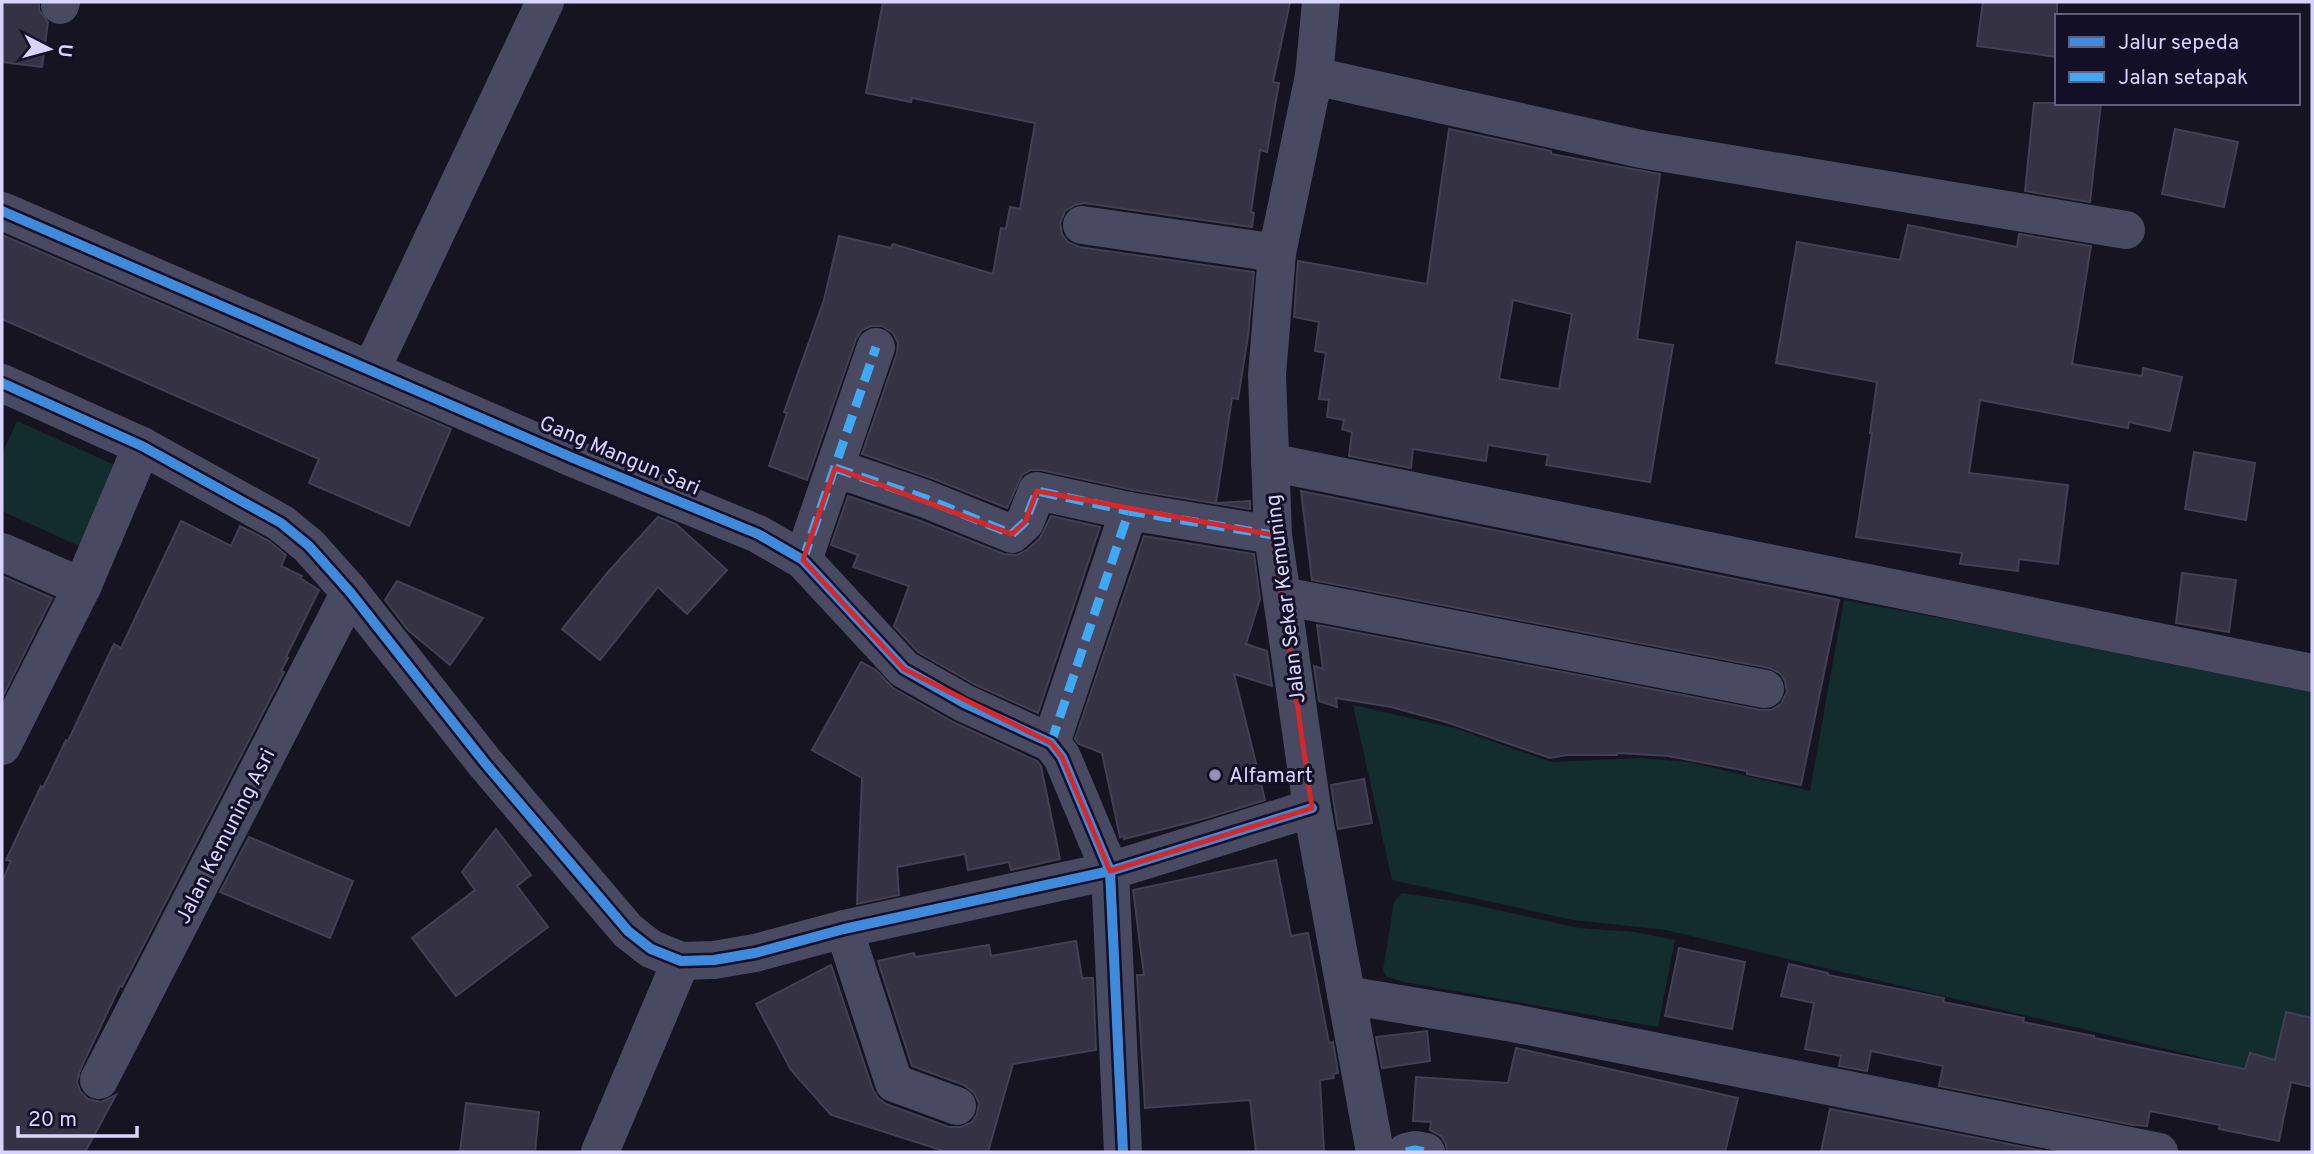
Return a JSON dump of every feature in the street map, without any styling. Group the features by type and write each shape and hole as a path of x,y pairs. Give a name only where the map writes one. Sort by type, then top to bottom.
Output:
{"street":[{"path":"371,370 545,2"},
{"name":"Jalan Sekar Kemuning","path":"1321,2 1314,76 1277,253 1267,375 1273,535 1312,808 1375,1152"},
{"path":"1314,76 1642,149 2126,230"},
{"name":"Gang Mangun Sari","path":"2,211 758,534 803,560 904,669 964,703 1051,743"},
{"path":"1082,225 1277,253"},
{"path":"803,560 876,347"},
{"path":"2,383 142,446 281,523 309,546 350,592 485,763 628,931 651,949 681,961 714,960 755,953 844,929 1110,871 1312,808"},
{"path":"2,746 82,587 142,446"},
{"path":"1270,463 2312,673"},
{"path":"835,468 926,499 1012,534 1025,522 1037,491 1129,511 1273,535"},
{"path":"1123,1152 1110,871 1062,757 1051,743 1129,511"},
{"path":"2,552 82,587"},
{"name":"Jalan Kemuning Asri","path":"99,1080 350,592"},
{"path":"1282,596 1765,689"},
{"path":"844,929 894,1083 957,1106"},
{"path":"600,1152 681,961"},
{"path":"1346,995 1513,1023 2159,1152"},
{"path":"1406,1152 1426,1152"}],"highlighted area":[{"path":"835,468 1012,534 1025,522 1037,491 1273,535 1312,808 1110,871 1062,757 1051,743 904,669 803,560"}],"green space":[{"path":"17,421 117,466 81,547 2,511 2,454"},
{"path":"1844,600 2312,688 2312,1086 1666,930 1573,920 1392,880 1353,705 1458,729 1551,762 1641,758 1689,762 1810,791"},
{"path":"1402,893 1466,903 1579,928 1635,932 1675,940 1658,1027 1387,977 1383,970 1394,902"}],"building":[{"path":"2,2 39,2 39,10 48,22 42,67 2,62"},
{"path":"883,2 1290,2 1273,82 1279,83 1267,152 1260,150 1251,212 1254,213 1252,227 1084,203 1065,211 1060,223 1062,234 1068,242 1079,247 1254,272 1238,399 1232,398 1216,503 1250,501 1250,509 1133,490 1041,470 1031,470 1022,475 1007,508 862,454 897,353 898,343 893,333 882,326 871,326 862,330 856,339 807,480 769,466 787,413 784,412 824,300 839,236 891,248 893,244 993,274 1001,228 1006,229 1010,207 1020,209 1035,123 912,98 911,102 866,93"},
{"path":"1983,2 2057,2 2055,57 1977,46"},
{"path":"2034,103 2101,105 2090,202 2025,191"},
{"path":"1449,129 1551,151 1551,154 1660,174 1637,339 1673,345 1650,482 1546,465 1548,455 1488,445 1486,461 1413,449 1411,468 1349,456 1352,432 1342,429 1344,420 1327,417 1329,400 1319,399 1326,353 1315,351 1319,322 1294,317 1298,261 1427,284","holes":["1513,300 1572,314 1559,389 1499,379"]},
{"path":"2175,129 2238,142 2224,207 2162,194"},
{"path":"1908,225 2017,247 2019,234 2091,246 2072,364 2142,376 2143,368 2182,377 2170,431 2129,422 2128,428 1980,400 1969,473 2068,485 2058,564 2019,559 2018,571 1960,564 1962,553 1856,537 1877,382 1776,363 1797,242 1900,260"},
{"path":"2,235 451,429 409,526 309,483 319,459 2,319"},
{"path":"2194,452 2255,463 2246,520 2185,509"},
{"path":"1301,491 1839,600 1801,785 1747,774 1747,771 1668,756 1618,753 1550,758 1446,722 1391,707 1336,698 1337,707 1319,701 1314,666 1323,669 1317,625 1761,710 1771,710 1781,704 1787,692 1780,673 1769,668 1312,580"},
{"path":"848,496 1004,554 1017,555 1027,550 1040,538 1051,516 1100,527 1038,713 974,684 918,652 894,626 909,586 853,567 858,555 831,545"},
{"path":"658,517 676,524 727,570 687,614 658,587 600,660 562,629 608,572"},
{"path":"181,521 231,546 240,526 269,541 286,555 281,566 302,576 300,578 319,590 286,657 288,658 281,671 284,672 122,987 120,986 80,1070 77,1082 80,1091 88,1099 101,1102 116,1095 85,1152 2,1152 2,882 11,861 6,860 41,786 43,788 66,740 68,741 114,644 121,648"},
{"path":"1144,536 1254,554 1260,599 1246,644 1267,651 1272,686 1234,674 1265,800 1124,839 1124,836 1120,837 1102,753 1079,744 1075,739"},
{"path":"2182,573 2236,580 2229,632 2176,623"},
{"path":"2,576 52,598 2,698"},
{"path":"397,581 483,618 450,665 408,630 385,600"},
{"path":"861,662 876,670 893,688 953,722 1037,761 1041,766 1060,859 1011,870 1009,862 968,870 965,854 897,867 899,895 857,904 862,778 812,750"},
{"path":"1364,779 1372,823 1338,829 1331,785"},
{"path":"496,829 531,875 517,886 548,927 456,996 412,938 475,890 462,872"},
{"path":"249,837 353,881 330,938 220,892"},
{"path":"1276,860 1291,936 1308,933 1329,1043 1333,1042 1338,1073 1333,1074 1334,1078 1320,1080 1324,1152 1256,1152 1250,1100 1145,1108 1137,975 1144,975 1133,890"},
{"path":"1076,941 1082,978 1093,978 1096,1050 1013,1064 988,1152 947,1152 831,1115 791,1070 756,1004 831,965 878,1098 886,1104 949,1127 961,1127 972,1122 977,1114 979,1103 974,1093 964,1085 912,1066 878,961 914,953 915,957 989,945 991,956"},
{"path":"1679,948 1745,962 1732,1029 1665,1016"},
{"path":"1789,964 1828,975 1944,998 1943,1002 2024,1018 2023,1022 2245,1069 2250,1053 2275,1060 2286,1012 2312,1018 2312,1087 2291,1082 2279,1141 2219,1129 2220,1125 2150,1111 2147,1126 2133,1125 1939,1086 1943,1066 1871,1051 1867,1071 1839,1066 1841,1056 1805,1049 1814,1003 1781,996"},
{"path":"1427,1031 1430,1061 1382,1068 1376,1037"},
{"path":"1516,1048 1738,1098 1725,1152 1447,1152 1441,1136 1430,1130 1431,1122 1413,1121 1416,1077 1508,1083"},
{"path":"466,1103 539,1112 535,1152 460,1152"},
{"path":"1830,1109 2049,1152 1821,1152"}],"marked path":[{"path":"803,560 876,347"},
{"path":"835,468 926,499 1012,534 1025,522 1037,491 1129,511"},
{"path":"1051,743 1129,511 1273,535"},
{"path":"1406,1152 1426,1152"}],"cycle path":[{"path":"2,211 573,458 758,534 803,560 904,669 964,703 1051,743 1062,757 1110,871 1123,1152"},
{"path":"2,383 142,446 281,523 309,546 350,592 485,763 628,931 651,949 681,961 714,960 755,953 844,929 1110,871 1312,808"}],"place":[{"name":"Alfamart","path":"1215,775"}]}
